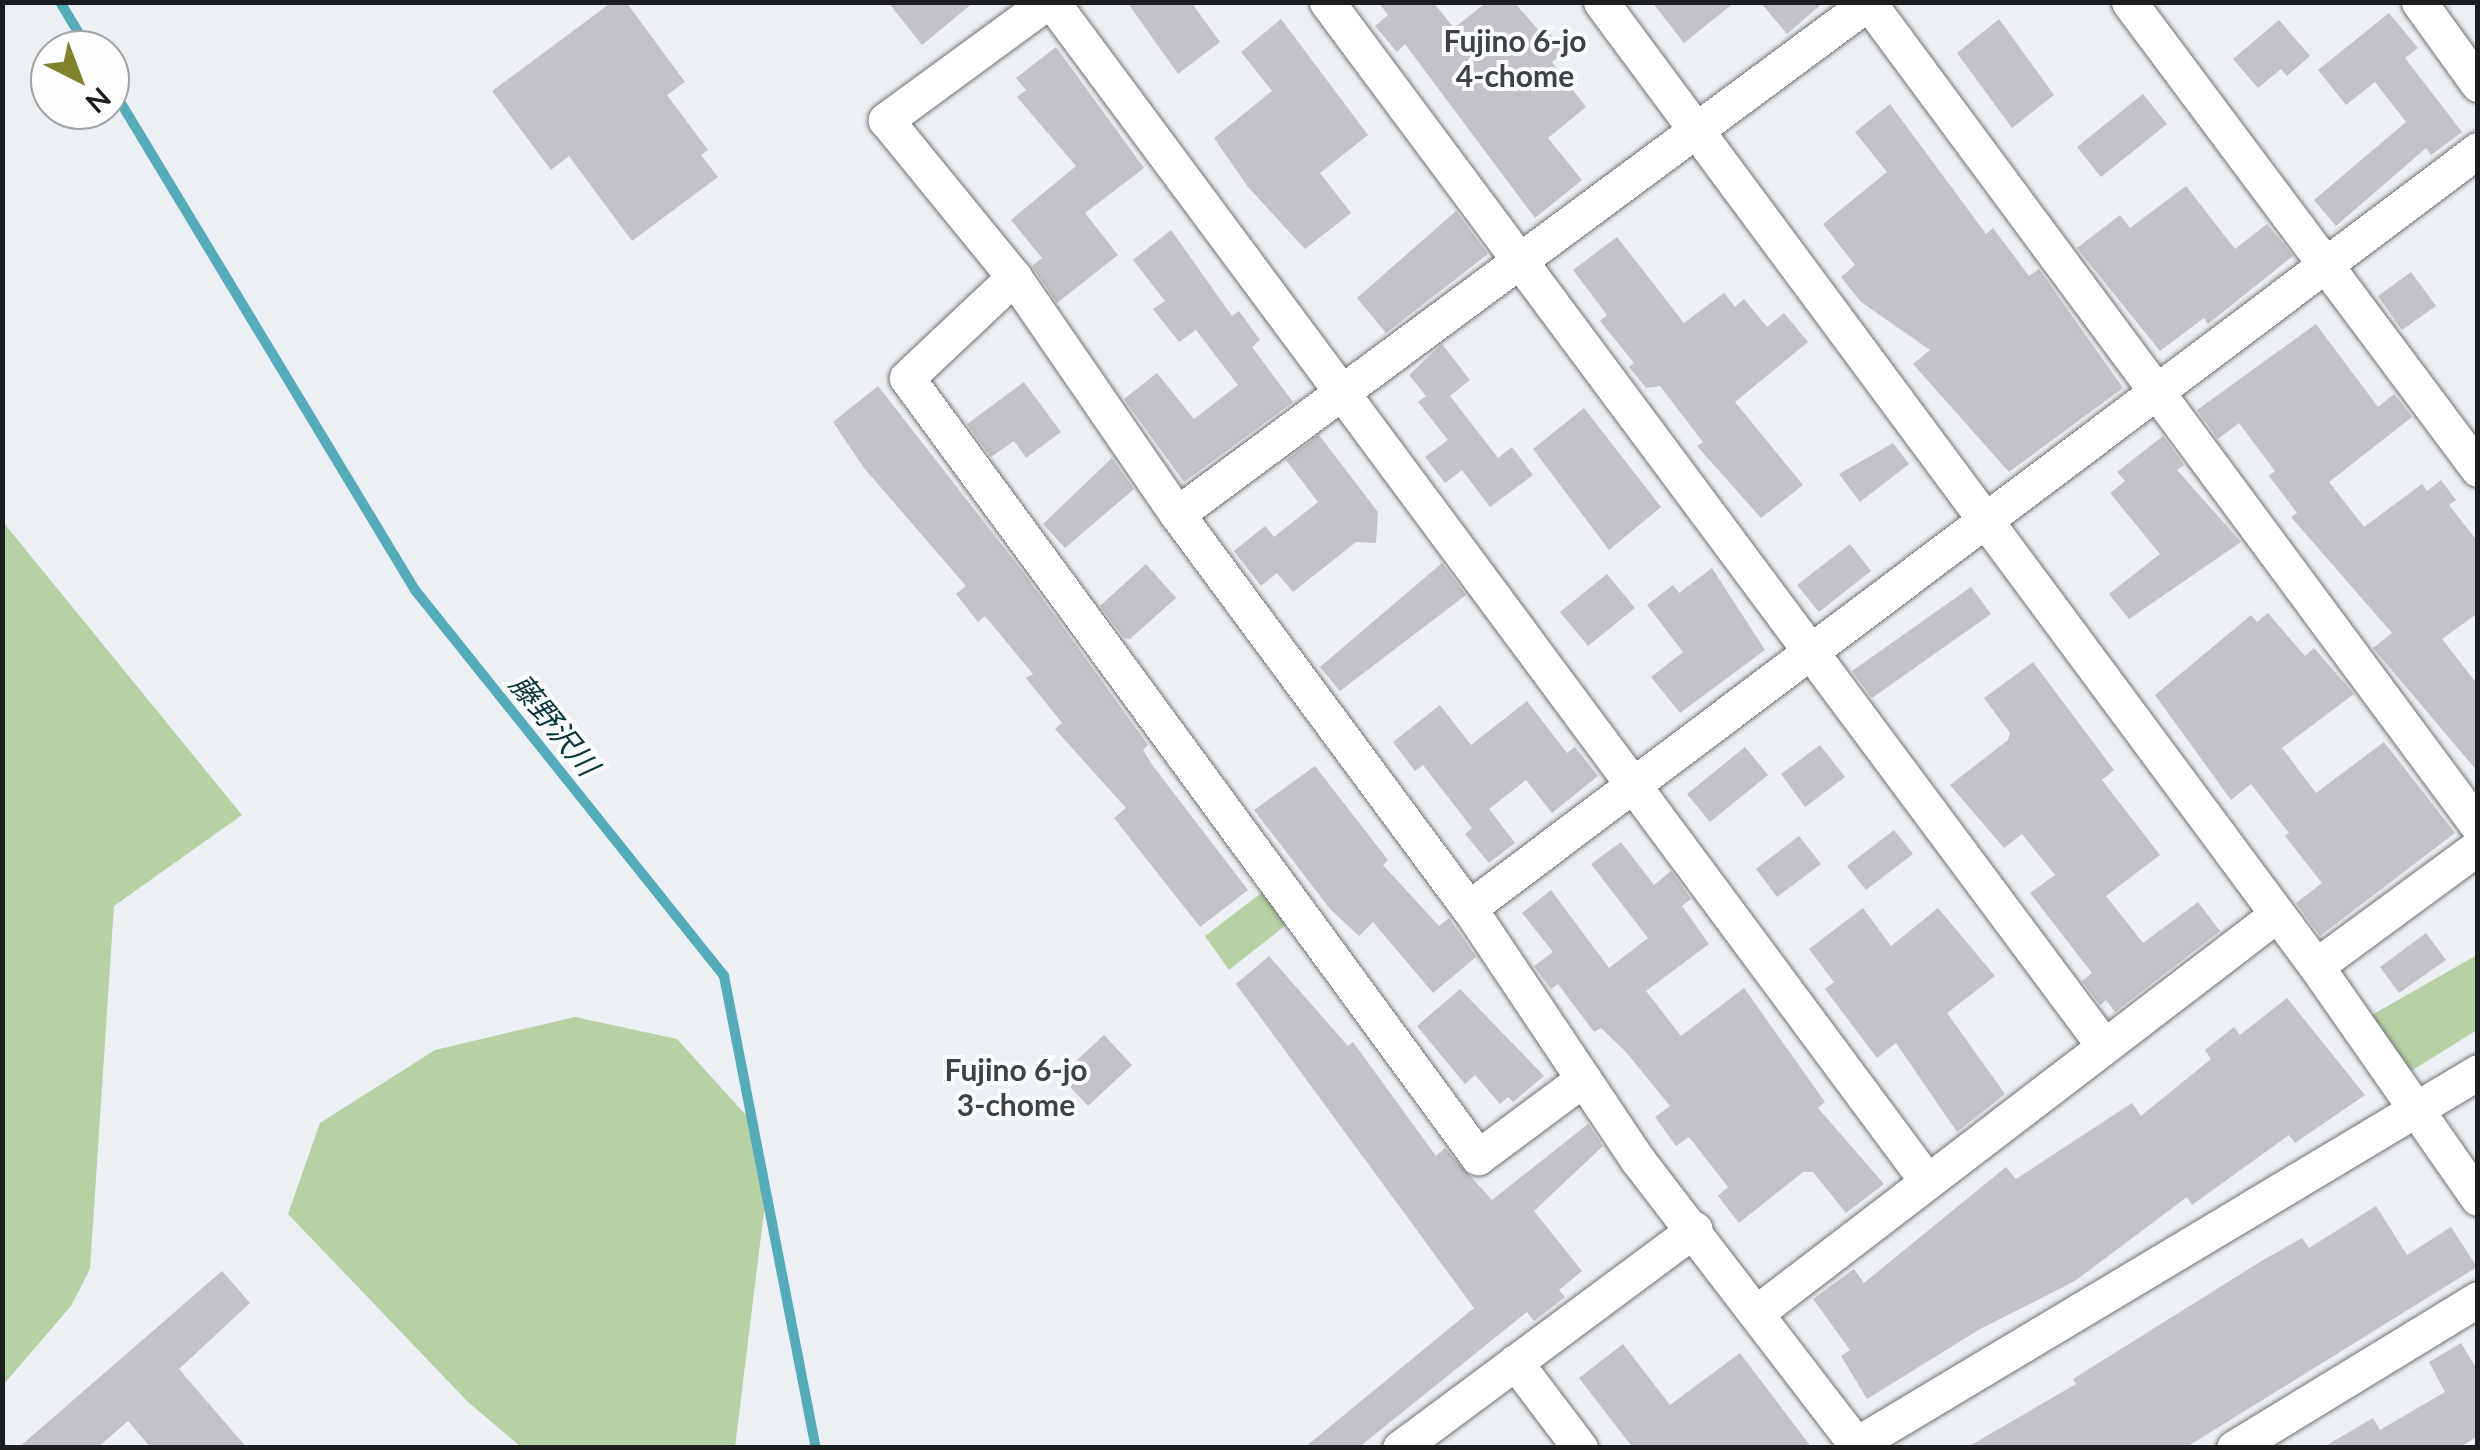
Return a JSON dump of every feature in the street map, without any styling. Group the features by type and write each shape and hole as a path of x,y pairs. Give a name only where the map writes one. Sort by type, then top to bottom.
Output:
{"street":[{"path":"1927,1181 1636,784 1049,2 886,120 1014,277 1178,514 1470,908 1583,1079 1858,1446 2478,1072"},
{"path":"1327,2 1808,655 2104,1046"},
{"path":"1601,2 2316,966 2478,1198"},
{"path":"2129,2 2478,469"},
{"path":"2419,2 2478,84"},
{"path":"1178,514 1869,3 2478,826"},
{"path":"1470,908 1988,523 2478,150"},
{"path":"1014,277 907,378 1478,1157 1583,1079"},
{"path":"2316,966 2478,847"},
{"path":"1756,1313 2276,915"},
{"path":"1400,1448 1695,1229"},
{"path":"2234,1448 2478,1299"},
{"path":"1515,1362 1580,1448"}],"green space":[{"path":"3,522 242,815 114,906 90,1269 71,1306 3,1385"},
{"path":"1264,891 1286,925 1229,970 1205,936"},
{"path":"2477,955 2477,1030 2411,1071 2370,1016"},
{"path":"575,1017 677,1039 754,1124 766,1195 735,1447 521,1447 468,1402 288,1214 320,1123 435,1050"}],"building":[{"path":"612,2 626,2 685,82 667,95 708,150 701,155 718,177 632,241 569,156 551,170 492,91"},
{"path":"888,2 974,2 922,45"},
{"path":"1127,2 1191,2 1220,42 1178,74"},
{"path":"1378,2 1433,2 1454,28 1487,2 1514,2 1541,33 1546,29 1564,52 1552,62 1586,107 1548,138 1582,180 1535,218 1405,44 1397,52 1375,26 1388,15"},
{"path":"1652,2 1735,2 1684,43"},
{"path":"1760,2 1824,2 1787,34"},
{"path":"2389,13 2418,48 2405,58 2462,132 2431,155 2426,148 2336,226 2314,200 2406,122 2375,82 2346,105 2318,70"},
{"path":"1281,19 1368,135 1320,173 1351,213 1305,249 1248,187 1214,138 1272,91 1241,52"},
{"path":"1999,19 2054,95 2012,128 1957,53"},
{"path":"2279,20 2310,56 2287,76 2281,69 2258,88 2233,59"},
{"path":"1056,47 1144,168 1085,213 1118,255 1057,303 1032,266 1042,258 1011,220 1076,166 1017,97 1026,90 1016,78"},
{"path":"2143,94 2167,124 2101,177 2077,147"},
{"path":"1890,104 1986,234 1993,228 2029,276 2039,269 2123,388 2009,472 1913,364 1930,350 1861,302 1841,277 1855,265 1823,224 1887,172 1855,132"},
{"path":"2186,186 2235,249 2267,224 2293,256 2208,324 2204,318 2160,351 2077,248 2120,215 2130,228"},
{"path":"1456,211 1488,254 1386,333 1357,298"},
{"path":"1171,230 1232,316 1239,311 1260,340 1252,347 1293,402 1184,482 1124,399 1157,373 1194,419 1238,385 1196,330 1179,342 1153,309 1165,301 1133,260"},
{"path":"1617,237 1684,323 1724,293 1735,307 1744,299 1767,327 1784,313 1808,342 1735,402 1803,485 1761,518 1697,446 1703,442 1660,386 1646,388 1629,367 1634,363 1600,321 1607,315 1573,270"},
{"path":"2411,272 2436,306 2402,330 2378,296"},
{"path":"2316,324 2378,407 2394,394 2412,417 2329,482 2364,527 2422,484 2427,491 2441,480 2456,500 2449,505 2478,542 2478,613 2442,639 2478,685 2478,772 2373,648 2392,633 2291,517 2297,513 2269,476 2275,471 2239,423 2218,439 2197,410"},
{"path":"1442,344 1470,380 1450,396 1498,458 1512,447 1533,475 1490,507 1462,470 1445,483 1425,457 1448,440 1418,402 1426,396 1409,375"},
{"path":"1024,382 1061,432 1026,458 1014,441 991,457 967,424"},
{"path":"878,386 1023,572 1148,745 1143,750 1153,766 1248,890 1200,927 1114,818 1126,808 1055,729 1062,723 1026,678 1033,674 985,616 978,622 956,594 966,586 864,468 833,422"},
{"path":"1584,408 1661,507 1609,550 1533,449"},
{"path":"1319,435 1378,512 1376,543 1356,542 1293,592 1277,573 1261,586 1234,551 1265,526 1274,537 1318,502 1286,460"},
{"path":"2163,436 2184,465 2177,470 2241,542 2129,619 2109,594 2160,554 2110,493 2125,481 2117,472"},
{"path":"1893,443 1909,464 1860,502 1839,474"},
{"path":"1112,458 1134,489 1065,548 1043,524"},
{"path":"1850,544 1871,571 1819,612 1797,585"},
{"path":"1442,563 1466,595 1340,691 1320,667"},
{"path":"1146,564 1176,598 1130,639 1124,638 1100,606"},
{"path":"1712,568 1765,650 1680,713 1651,677 1683,652 1647,605 1673,585 1679,593"},
{"path":"1607,574 1635,608 1588,646 1560,612"},
{"path":"1971,587 1991,614 1872,698 1852,671"},
{"path":"2268,613 2305,656 2314,648 2354,694 2282,748 2316,793 2384,742 2455,833 2320,936 2296,903 2322,883 2285,836 2289,833 2251,784 2231,800 2155,695 2251,615 2257,622"},
{"path":"2033,662 2114,770 2102,780 2160,855 2106,896 2143,943 2198,902 2220,931 2115,1012 2106,1000 2100,1005 2082,981 2092,973 2030,893 2055,875 2022,834 2004,848 1950,785 2008,740 2010,733 1984,698"},
{"path":"1527,701 1567,753 1575,747 1598,776 1552,813 1526,780 1489,809 1515,843 1489,863 1465,834 1472,828 1423,765 1415,771 1393,742 1440,705 1471,745"},
{"path":"1820,745 1845,777 1805,807 1781,774"},
{"path":"1745,747 1768,775 1710,822 1687,794"},
{"path":"1315,766 1388,860 1383,865 1439,926 1449,918 1476,957 1433,993 1373,922 1359,936 1330,909 1254,810"},
{"path":"1894,830 1913,854 1866,890 1847,866"},
{"path":"1799,836 1821,864 1777,897 1756,869"},
{"path":"1621,842 1654,885 1671,871 1691,899 1682,906 1709,944 1646,991 1681,1036 1744,988 1825,1102 1818,1108 1884,1184 1846,1213 1813,1172 1803,1172 1739,1223 1718,1196 1728,1187 1689,1137 1676,1146 1655,1117 1670,1106 1626,1052 1601,1028 1594,1032 1558,984 1551,989 1534,966 1553,952 1522,913 1551,890 1609,968 1648,938 1591,864"},
{"path":"1863,908 1891,946 1938,908 1995,976 1947,1013 2005,1094 1957,1132 1896,1043 1877,1058 1825,989 1834,982 1809,949"},
{"path":"2426,933 2446,960 2399,993 2380,967"},
{"path":"1269,956 1348,1046 1353,1042 1436,1156 1445,1148 1492,1200 1588,1124 1603,1146 1534,1211 1582,1271 1559,1290 1565,1297 1534,1321 1527,1312 1358,1448 1304,1448 1474,1308 1236,984"},
{"path":"1460,989 1544,1076 1513,1102 1508,1097 1500,1104 1475,1075 1465,1084 1417,1026"},
{"path":"2287,998 2365,1095 2295,1143 2289,1135 2192,1205 2187,1197 2075,1281 1980,1329 1867,1399 1841,1356 1850,1350 1813,1299 1854,1269 1864,1283 2006,1167 2016,1179 2132,1103 2141,1116 2211,1059 2205,1050 2234,1027 2240,1035"},
{"path":"1104,1035 1132,1065 1088,1106 1060,1076"},
{"path":"2376,1206 2407,1255 2451,1227 2477,1267 2185,1448 1966,1448 2076,1384 2073,1379 2263,1260 2302,1238 2309,1248"},
{"path":"222,1271 250,1303 179,1369 247,1448 151,1448 128,1421 97,1448 18,1448"},
{"path":"2461,1343 2478,1371 2478,1436 2459,1448 2322,1448 2373,1418 2380,1430 2445,1392 2429,1362"},
{"path":"1623,1344 1670,1405 1740,1353 1812,1448 1633,1448 1579,1378"}],"waterway":[{"name":"藤野沢川","path":"60,2 77,30"},
{"name":"藤野沢川","path":"130,118 415,590 724,976 816,1448"}],"district":[{"name":"Fujino 6-jo 4-chome","path":"1515,57"},
{"name":"Fujino 6-jo 3-chome","path":"1016,1086"}]}
